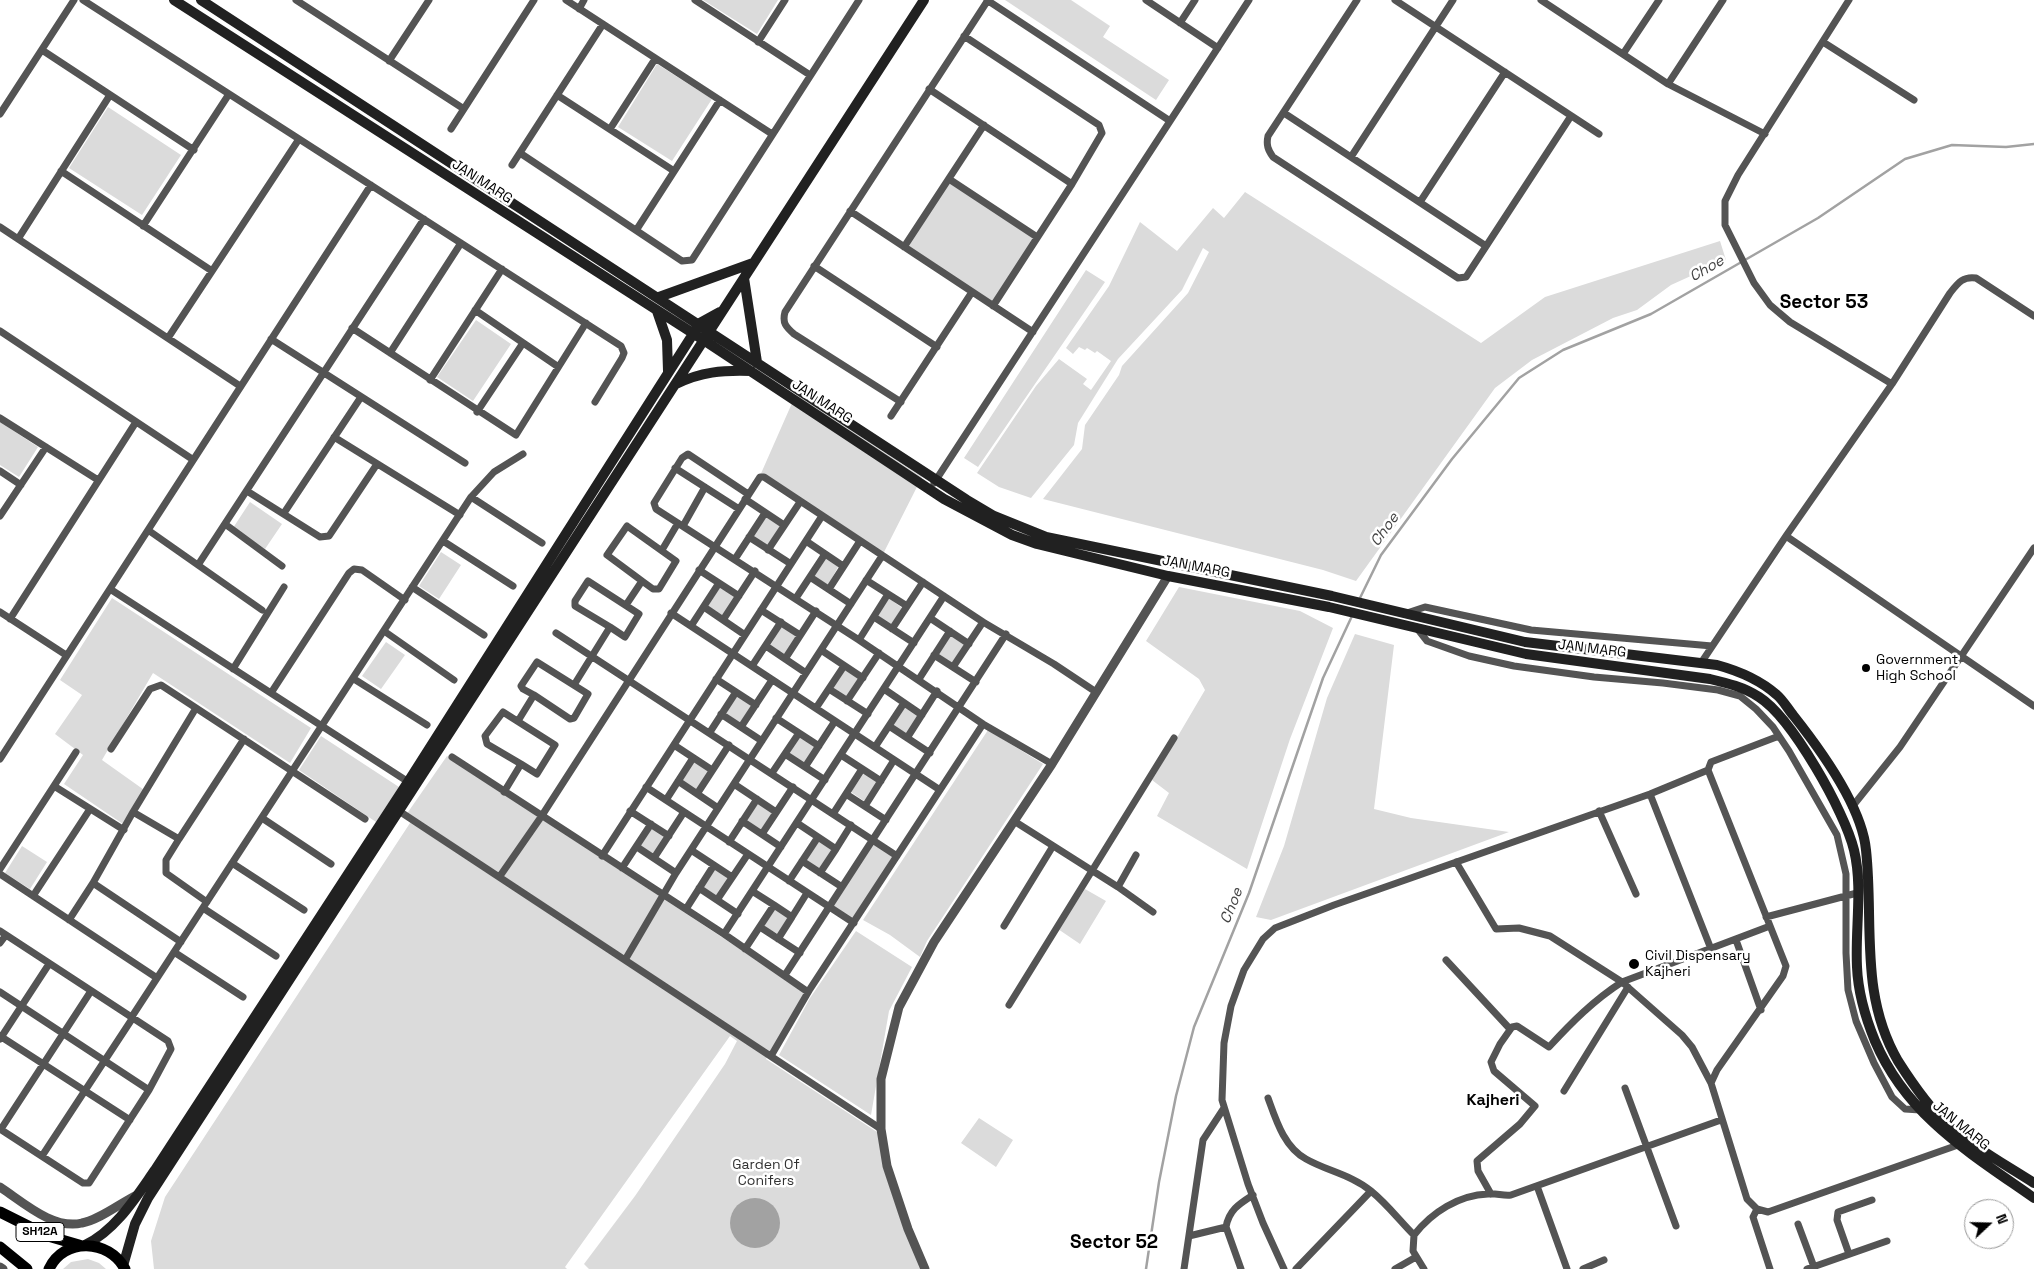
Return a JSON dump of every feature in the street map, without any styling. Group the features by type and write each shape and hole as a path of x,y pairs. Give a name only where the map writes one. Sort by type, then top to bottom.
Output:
{"main road":[{"name":"JAN MARG","path":"174,0 693,334 708,336 757,362 951,488 968,507 995,528 1038,544 1168,576 1329,607 1526,654 1735,684 1760,697 1777,714 1800,743 1844,820 1854,850 1852,894 1857,969 1864,1008 1875,1040 1891,1073 1935,1126 1958,1145 2034,1198"},
{"path":"201,0 700,323 708,336"},
{"path":"84,1245 115,1222 137,1195 412,785 708,336 720,312 924,0"},
{"path":"659,297 753,263"},
{"path":"744,278 757,362"},
{"path":"657,311 667,340 668,372"},
{"path":"412,785 668,372 700,323 720,312"},
{"name":"JAN MARG","path":"708,336 750,371 930,490 1046,537 1332,596 1525,642 1702,663 1742,672 1777,695 1808,733 1835,774 1852,807 1866,849 1869,967 1883,1026 1898,1060 1923,1097 1949,1126 1968,1136 2034,1183"},
{"path":"675,385 700,374 720,370 750,371"},
{"path":"124,1268 135,1224 148,1198 395,808"},
{"name":"SH12A","path":"0,1212 48,1236 109,1251 124,1268"},
{"name":"SH12A","path":"48,1269 60,1254 84,1245"},
{"name":"SH12A","path":"0,1247 27,1269"}],"street":[{"path":"0,114 74,0"},
{"path":"83,0 620,346 624,353 595,402"},
{"path":"296,0 464,109"},
{"path":"389,61 429,0"},
{"path":"451,129 534,0"},
{"path":"566,0 772,134"},
{"path":"579,9 584,0"},
{"path":"694,0 810,75"},
{"path":"758,42 785,0"},
{"path":"520,153 682,261 692,260 859,0"},
{"path":"901,402 786,327 783,320 785,312 814,266 987,0 1170,121"},
{"path":"1146,0 1218,48"},
{"path":"1180,23 1195,0"},
{"path":"930,490 1249,0"},
{"path":"1357,0 1268,136 1266,143 1274,157 1458,278 1466,277 1571,116"},
{"path":"1395,0 1599,134"},
{"path":"1351,157 1453,0"},
{"path":"1541,0 1668,84 1765,134"},
{"path":"1623,54 1659,0"},
{"path":"1668,84 1723,0"},
{"path":"1849,0 1738,175 1725,201 1725,225 1754,283 1770,305 1790,322 1892,384"},
{"path":"512,166 603,24"},
{"path":"964,36 1099,125 1102,133 1072,184 993,306"},
{"path":"1823,42 1914,100"},
{"path":"42,50 194,150"},
{"path":"610,129 655,58"},
{"path":"1420,202 1504,72"},
{"path":"929,90 1072,184"},
{"path":"143,226 229,94"},
{"path":"18,239 110,95"},
{"path":"557,95 674,171"},
{"path":"636,229 720,100"},
{"path":"1284,113 1486,246"},
{"path":"904,247 984,125"},
{"path":"168,338 300,139"},
{"path":"61,171 212,271"},
{"path":"949,179 1037,237"},
{"path":"0,759 192,459 371,185"},
{"path":"850,211 1033,332"},
{"path":"198,564 424,219"},
{"path":"0,227 240,386"},
{"path":"390,353 461,242"},
{"path":"814,266 936,347"},
{"path":"430,380 502,269"},
{"path":"1702,663 1786,536 1892,384 1950,293 1960,281 1968,277 1976,278 2034,316"},
{"path":"891,416 972,292"},
{"path":"475,310 557,366"},
{"path":"352,328 478,412 516,435 557,366 586,323"},
{"path":"0,332 192,459"},
{"path":"271,339 465,463"},
{"path":"478,412 523,343"},
{"path":"284,513 362,397"},
{"path":"0,418 98,480"},
{"path":"10,619 136,422"},
{"path":"334,437 460,516"},
{"path":"0,516 46,447"},
{"path":"42,1156 471,497 494,472 523,454"},
{"path":"784,525 690,454 682,458 654,503 656,509 816,611 937,691 983,724 1052,764"},
{"path":"247,491 320,537 329,536 378,464"},
{"path":"675,468 739,509"},
{"path":"0,471 21,485"},
{"path":"500,876 541,817 715,545 759,478 762,477 983,622 1006,634 1096,692"},
{"path":"662,550 681,525 705,487"},
{"path":"471,497 542,543"},
{"path":"768,550 800,502"},
{"path":"735,559 765,512"},
{"path":"602,856 822,516"},
{"path":"225,524 282,566"},
{"path":"627,526 676,561 659,589 653,588 642,581 609,559 608,552 627,526"},
{"path":"148,530 262,610"},
{"path":"1786,536 2034,706"},
{"path":"749,537 791,564"},
{"path":"443,541 513,586"},
{"path":"806,541 843,566"},
{"path":"829,589 860,541"},
{"path":"1852,807 1900,747 2034,548"},
{"path":"796,598 825,554"},
{"path":"625,960 662,894 882,556"},
{"path":"271,694 349,573 354,569 362,570 405,600"},
{"path":"699,570 739,596"},
{"path":"723,620 755,571"},
{"path":"925,1269 908,1229 887,1166 881,1129 881,1079 898,1007 934,942 1052,764 1168,576"},
{"path":"810,577 851,604"},
{"path":"866,580 907,606"},
{"path":"591,581 638,613 639,616 627,636 623,636 610,627 575,606 575,601 585,583 591,581"},
{"path":"626,605 642,581"},
{"path":"892,629 923,582"},
{"path":"691,626 719,584"},
{"path":"233,669 284,587"},
{"path":"412,588 484,635"},
{"path":"110,589 412,785"},
{"path":"859,640 888,594"},
{"path":"724,934 944,596"},
{"path":"704,607 745,635"},
{"path":"1405,613 1425,607 1531,630 1712,646"},
{"path":"761,610 800,635"},
{"path":"785,659 816,611"},
{"path":"0,612 66,655"},
{"path":"671,613 940,790"},
{"path":"874,617 914,643"},
{"path":"930,618 968,644"},
{"path":"752,666 781,622"},
{"path":"953,667 983,622"},
{"path":"574,685 610,627"},
{"path":"1416,627 1428,642 1442,648 1505,664 1594,677 1718,690 1740,696 1756,708 1779,736 1828,815 1837,835 1852,894 1766,917"},
{"path":"384,631 454,680"},
{"path":"919,679 950,632"},
{"path":"556,633 898,856"},
{"path":"785,976 1006,634"},
{"path":"766,646 806,673"},
{"path":"821,650 862,678"},
{"path":"848,701 879,653"},
{"path":"934,655 976,682"},
{"path":"537,662 588,694 572,719 534,695 522,689 521,686 537,662"},
{"path":"816,708 844,666"},
{"path":"354,679 427,725"},
{"path":"716,679 756,705"},
{"path":"741,727 772,680"},
{"path":"110,749 154,686 161,685 365,819"},
{"path":"829,689 868,714"},
{"path":"884,689 922,715"},
{"path":"907,738 937,691"},
{"path":"710,732 736,692"},
{"path":"518,721 534,695"},
{"path":"875,747 904,703"},
{"path":"69,920 93,883 133,812 196,708"},
{"path":"503,712 555,745 537,774 521,764 485,741 485,736 503,712"},
{"path":"721,714 762,741"},
{"path":"776,718 819,746"},
{"path":"805,767 835,721"},
{"path":"771,1056 808,992 983,724"},
{"path":"889,726 930,753"},
{"path":"772,774 799,733"},
{"path":"1284,1269 1253,1195 1224,1108 1222,1062 1231,1006 1238,983 1254,950 1268,933 1275,928 1334,904 1650,794 1708,770 1712,762 1779,736"},
{"path":"1009,1006 1174,738"},
{"path":"244,739 178,839 166,860 166,873 205,905 276,956"},
{"path":"674,745 712,770"},
{"path":"697,794 729,745"},
{"path":"0,869 76,752"},
{"path":"785,754 825,780"},
{"path":"841,755 881,781"},
{"path":"452,757 541,817 724,934 808,992"},
{"path":"666,800 693,758"},
{"path":"865,806 894,760"},
{"path":"504,792 521,764"},
{"path":"834,814 862,769"},
{"path":"1708,770 1786,966 1786,971 1717,1070 1711,1083"},
{"path":"678,781 718,808"},
{"path":"734,784 776,812"},
{"path":"54,786 124,830"},
{"path":"646,787 854,923"},
{"path":"762,834 793,787"},
{"path":"846,794 886,820"},
{"path":"1650,794 1711,949"},
{"path":"729,842 757,799"},
{"path":"395,808 881,1129"},
{"path":"33,896 90,809"},
{"path":"630,811 669,836"},
{"path":"1598,811 1636,894"},
{"path":"133,812 178,839"},
{"path":"654,858 684,812"},
{"path":"262,818 331,864"},
{"path":"742,821 781,847"},
{"path":"1014,821 1118,887 1153,912"},
{"path":"797,823 836,849"},
{"path":"622,868 651,824"},
{"path":"820,873 851,825"},
{"path":"789,881 818,837"},
{"path":"1004,926 1053,846"},
{"path":"636,847 676,872"},
{"path":"691,850 732,878"},
{"path":"718,900 748,854"},
{"path":"1118,887 1136,855"},
{"path":"802,861 842,887"},
{"path":"1456,862 1496,929 1519,928 1550,936 1625,984 1682,1035 1692,1047 1711,1083 1744,1182 1747,1199 1757,1209 1768,1212 1958,1145 1968,1136"},
{"path":"232,863 304,910"},
{"path":"686,909 714,865"},
{"path":"0,874 158,978"},
{"path":"93,883 181,942"},
{"path":"699,888 738,914"},
{"path":"752,891 792,917"},
{"path":"778,938 808,893"},
{"path":"745,949 774,905"},
{"path":"760,926 800,953"},
{"path":"1491,1194 1478,1171 1477,1161 1520,1124 1535,1106 1494,1071 1492,1067 1491,1062 1510,1029 1517,1026 1549,1047 1577,1017 1602,995 1770,926"},
{"path":"0,944 3,933 170,1044 170,1053 149,1090 89,1183 82,1183 0,1129 91,992"},
{"path":"1736,940 1760,1010"},
{"path":"174,952 243,997"},
{"path":"1446,960 1510,1029"},
{"path":"49,964 1,1037 130,1120"},
{"path":"1564,1091 1625,984"},
{"path":"0,992 149,1090"},
{"path":"1625,1088 1676,1226"},
{"path":"1268,1098 1278,1126 1289,1143 1304,1158 1343,1175 1371,1191 1414,1235"},
{"path":"1184,1269 1203,1140 1224,1108"},
{"path":"1424,1269 1416,1257 1412,1243 1414,1235 1439,1211 1453,1203 1465,1198 1491,1194 1512,1195 1722,1120"},
{"path":"1537,1186 1567,1269"},
{"path":"0,1187 48,1218 65,1224 83,1223 137,1195"},
{"path":"1296,1269 1371,1191"},
{"path":"1241,1269 1226,1227 1235,1206 1253,1195"},
{"path":"1849,1254 1837,1220 1838,1212 1872,1200"},
{"path":"1757,1209 1754,1217 1770,1269"},
{"path":"1798,1224 1815,1268 1887,1241"},
{"path":"1189,1236 1226,1227"},
{"path":"1395,1269 1416,1257"},
{"path":"1584,1269 1604,1260"}],"green space":[{"path":"703,0 778,0 757,34"},
{"path":"1005,0 1071,0 1110,26 1103,37 1169,80 1156,100"},
{"path":"657,64 712,99 672,161 618,127"},
{"path":"108,107 181,155 142,215 69,168"},
{"path":"949,179 1037,237 993,306 904,247"},
{"path":"1245,192 1481,343 1545,297 1720,241 1726,260 1671,285 1637,310 1613,318 1532,360 1495,388 1356,581 1323,570 1043,499 1082,449 1085,425 1119,375 1122,366 1188,293 1209,252 1203,248 1182,290 1118,359 1078,423 1074,445 1031,498 999,487 977,473 1036,386 1059,359 1087,379 1083,384 1091,390 1111,361 1097,351 1095,353 1087,348 1085,350 1079,347 1073,354 1066,348 1109,286 1140,222 1177,251 1213,208 1224,218"},
{"path":"1086,270 1105,282 978,467 964,458"},
{"path":"476,320 511,344 473,401 437,377"},
{"path":"796,394 922,477 882,556 759,478"},
{"path":"0,422 38,447 19,477 0,465"},
{"path":"250,502 282,524 265,549 233,528"},
{"path":"767,516 781,526 768,546 753,536"},
{"path":"441,552 461,565 439,599 419,586"},
{"path":"826,557 838,567 828,585 814,576"},
{"path":"720,587 735,597 722,616 708,606"},
{"path":"1179,587 1300,611 1333,628 1290,739 1247,869 1157,816 1169,793 1152,780 1205,690 1199,679 1146,641"},
{"path":"112,598 311,728 290,763 153,673 102,760 147,792 123,824 64,784 83,755 55,734 82,695 60,680"},
{"path":"889,598 902,608 891,625 877,616"},
{"path":"782,626 796,636 784,655 770,646"},
{"path":"1355,634 1394,645 1374,809 1411,818 1509,832 1271,920 1256,917 1284,846 1327,698"},
{"path":"951,635 964,645 952,663 939,654"},
{"path":"386,642 405,655 381,689 362,676"},
{"path":"845,669 859,679 846,697 833,687"},
{"path":"737,696 752,706 740,723 726,713"},
{"path":"905,706 918,715 906,734 893,725"},
{"path":"988,730 1043,764 927,941 920,957 890,935 863,920"},
{"path":"321,736 399,787 376,822 299,770"},
{"path":"800,737 815,747 804,764 789,753"},
{"name":"Garden Of Conifers","path":"447,756 808,994 766,1059 880,1134 925,1269 589,1269 584,1264 635,1196 725,1064 737,1041 730,1036 565,1267 567,1269 154,1269 151,1241 165,1197 412,820 406,815"},
{"path":"694,761 709,771 696,790 681,780"},
{"path":"864,773 877,782 864,801 851,792"},
{"path":"758,803 772,813 761,830 747,820"},
{"path":"652,828 665,837 654,855 640,846"},
{"path":"819,840 832,850 819,868 806,861"},
{"path":"873,840 897,856 854,923 829,907"},
{"path":"22,846 47,862 30,889 5,873"},
{"path":"715,869 729,879 717,896 703,887"},
{"path":"1085,889 1106,901 1080,944 1058,929"},
{"path":"775,908 788,918 778,934 763,926"},
{"path":"856,931 912,967 889,1011 871,1115 779,1055 810,998"},
{"path":"979,1118 1013,1140 996,1167 961,1143"},
{"path":"88,1259 99,1263 106,1269 63,1269 71,1262"}],"shaded area":[{"path":"750,1198 760,1198 773,1205 780,1218 780,1228 773,1241 760,1248 750,1248 741,1244 734,1237 730,1228 730,1218 734,1209 741,1202"}],"waterway":[{"name":"Choe","path":"1359,600 1381,555 1452,459 1519,378 1563,350 1651,314 1818,218 1905,159 1952,145 2006,147 2034,144"},
{"name":"Choe","path":"1146,1269 1159,1182 1176,1096 1194,1027 1249,893 1323,678 1352,616"}],"place":[{"name":"Government High School","path":"1866,668"},
{"name":"Civil Dispensary Kajheri","path":"1634,964"}],"district":[{"name":"Sector 53","path":"1824,303"},
{"name":"Kajheri","path":"1493,1101"},
{"name":"Sector 52","path":"1114,1243"}]}
